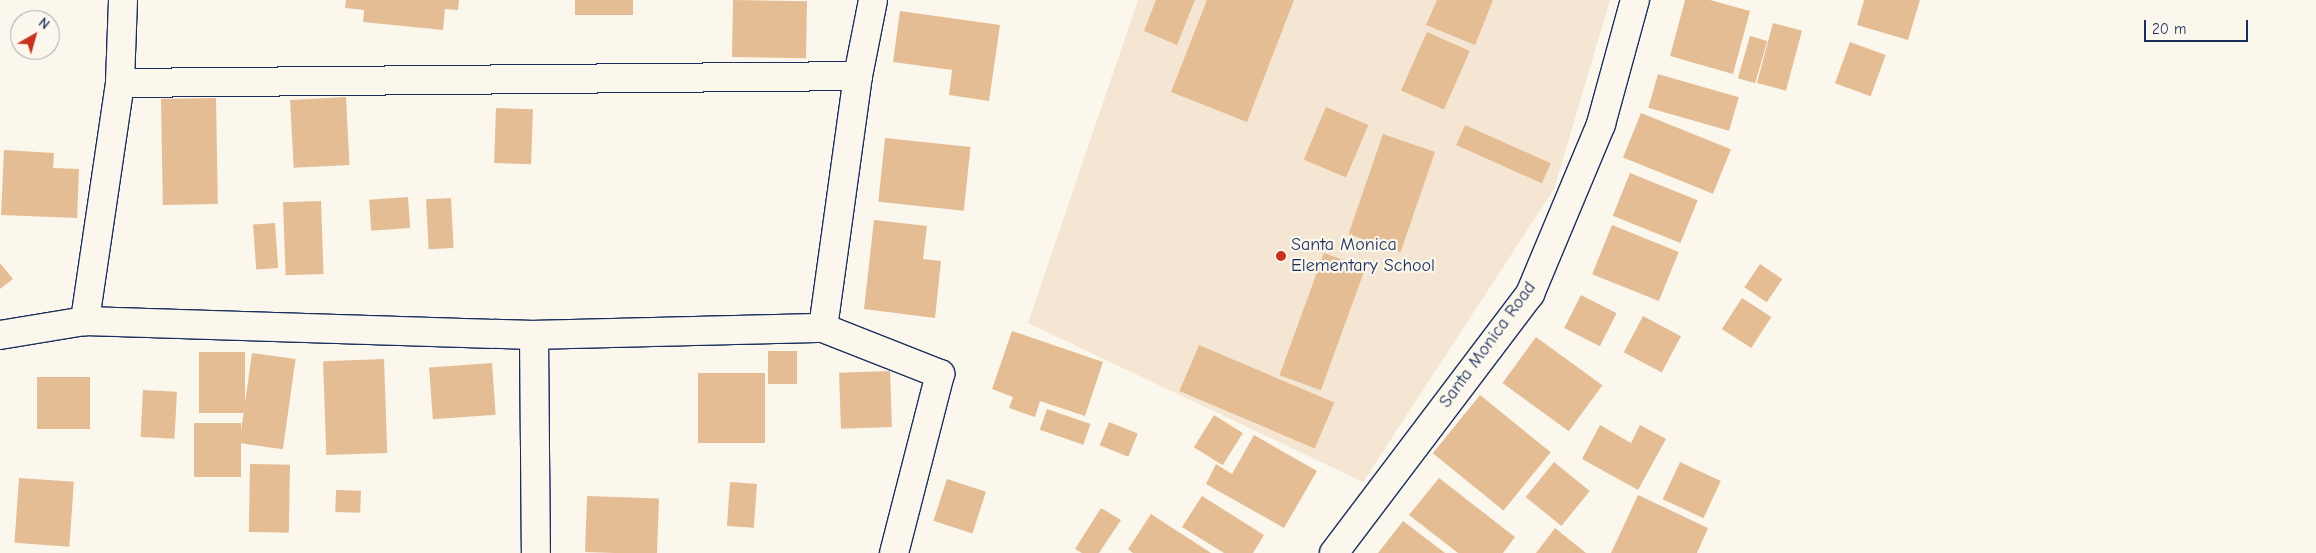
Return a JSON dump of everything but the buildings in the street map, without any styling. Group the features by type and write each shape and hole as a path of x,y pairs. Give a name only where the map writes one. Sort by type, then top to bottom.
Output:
{"street":[{"path":"85,321 120,83 123,0"},
{"path":"823,328 858,76 872,0"},
{"name":"Santa Monica Road","path":"1334,553 1530,294 1601,124 1635,0"},
{"path":"120,83 858,76"},
{"path":"0,335 85,321 534,335 823,328 940,374 894,553"},
{"path":"534,335 536,553"}],"shaded area":[{"name":"Santa Monica Elementary School","path":"1138,0 1610,0 1554,189 1363,482 1028,323"}],"place":[{"name":"Santa Monica Elementary School","path":"1281,256"}]}
